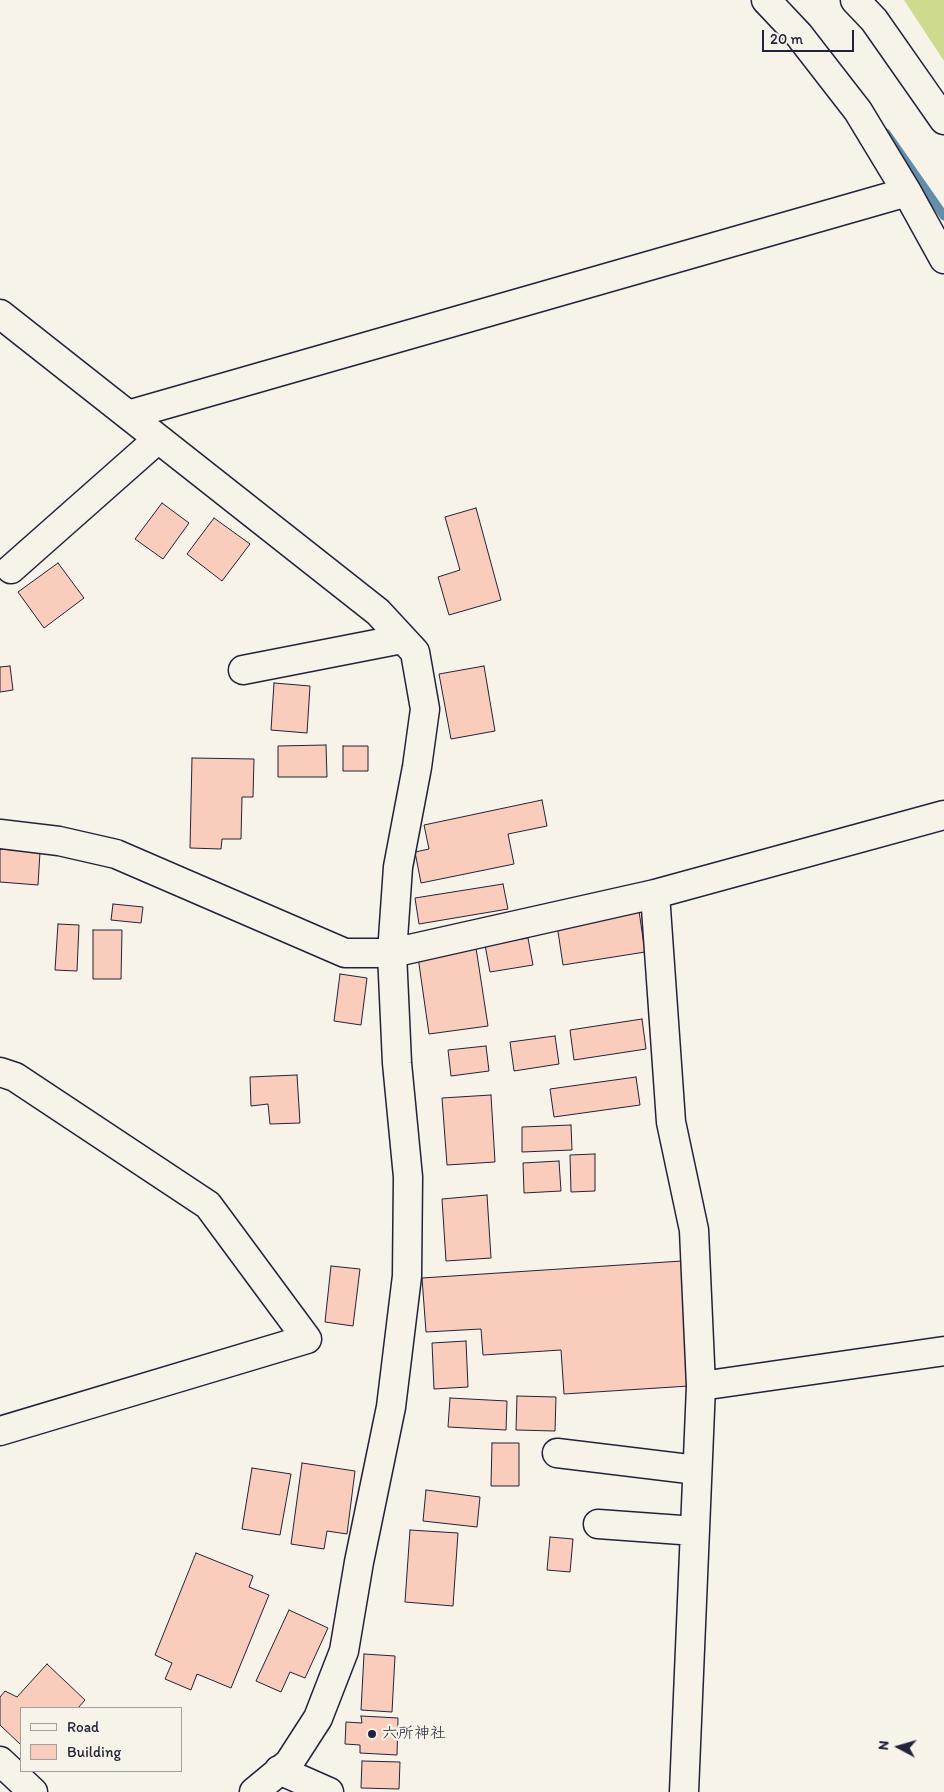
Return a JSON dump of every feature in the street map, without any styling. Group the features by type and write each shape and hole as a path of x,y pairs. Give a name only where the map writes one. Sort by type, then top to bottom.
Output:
{"street":[{"path":"766,0 799,35 858,111 907,192 944,259"},
{"path":"855,0 874,20 944,120"},
{"path":"128,415 907,192"},
{"path":"0,314 378,612 414,652 425,709 417,767 398,867 392,953 397,1063 408,1177 407,1276 391,1407 358,1562 344,1651 318,1718 288,1762 254,1792"},
{"path":"11,569 158,439"},
{"path":"243,670 402,639"},
{"path":"0,834 59,841 116,854 345,953 392,953 655,894 944,815"},
{"path":"655,894 671,1122 694,1230 700,1386 684,1792"},
{"path":"0,1072 14,1076 208,1205 307,1338 0,1431"},
{"path":"700,1386 944,1351"},
{"path":"557,1453 697,1470"},
{"path":"598,1524 694,1531"},
{"path":"0,1761 33,1792"},
{"path":"280,1770 329,1792"}],"green space":[{"path":"904,0 944,0 944,61"}],"building":[{"path":"162,503 189,523 163,559 135,539"},
{"path":"476,508 501,600 449,615 438,577 460,570 445,517"},
{"path":"214,518 250,544 222,581 187,554"},
{"path":"58,563 84,598 44,628 18,592"},
{"path":"10,666 13,690 0,692 0,667"},
{"path":"484,666 495,731 451,739 439,674"},
{"path":"274,683 310,686 307,733 271,730"},
{"path":"326,745 327,777 278,777 278,746"},
{"path":"343,746 368,746 368,771 343,771"},
{"path":"192,758 254,759 253,797 242,797 241,839 222,839 221,849 190,848"},
{"path":"542,800 547,826 508,834 514,864 421,883 415,852 429,849 424,825"},
{"path":"0,849 40,852 38,885 0,882"},
{"path":"503,884 508,909 419,924 415,898"},
{"path":"113,904 143,907 141,923 111,920"},
{"path":"639,911 645,952 563,965 557,925"},
{"path":"58,924 79,925 77,971 55,970"},
{"path":"93,930 122,930 121,979 93,979"},
{"path":"528,938 533,965 490,972 485,945"},
{"path":"476,948 488,1026 429,1034 418,957"},
{"path":"340,974 367,978 361,1025 334,1021"},
{"path":"642,1019 646,1049 574,1060 570,1030"},
{"path":"555,1036 559,1064 514,1071 510,1042"},
{"path":"486,1046 489,1071 451,1076 448,1050"},
{"path":"297,1075 300,1123 270,1124 268,1104 251,1106 250,1077"},
{"path":"636,1077 640,1105 554,1117 550,1089"},
{"path":"491,1095 495,1162 447,1165 442,1098"},
{"path":"571,1125 572,1150 522,1152 522,1127"},
{"path":"595,1154 595,1191 571,1192 570,1155"},
{"path":"559,1161 561,1191 524,1193 523,1163"},
{"path":"487,1195 491,1258 446,1261 442,1199"},
{"path":"682,1261 689,1386 564,1394 561,1350 483,1355 481,1329 426,1332 422,1278"},
{"path":"331,1266 360,1269 353,1326 325,1322"},
{"path":"466,1341 468,1387 434,1389 432,1343"},
{"path":"517,1396 556,1397 555,1431 516,1430"},
{"path":"450,1398 507,1401 506,1430 448,1427"},
{"path":"492,1443 519,1443 519,1486 491,1486"},
{"path":"302,1463 355,1471 347,1534 327,1531 324,1549 291,1544"},
{"path":"252,1468 291,1474 280,1535 242,1529"},
{"path":"426,1490 480,1497 477,1527 423,1521"},
{"path":"410,1530 458,1533 453,1606 405,1602"},
{"path":"550,1537 573,1539 570,1572 547,1570"},
{"path":"196,1553 253,1576 249,1587 269,1595 231,1688 197,1674 191,1690 165,1679 172,1663 155,1655"},
{"path":"289,1610 328,1628 305,1678 290,1672 281,1692 256,1681"},
{"path":"364,1654 395,1656 392,1712 361,1710"},
{"path":"47,1664 85,1700 79,1707 20,1707 20,1744 0,1725 0,1697 5,1691 17,1697"},
{"name":"六所神社","path":"361,1716 398,1718 397,1755 360,1753 360,1745 345,1744 346,1722 362,1723"},
{"path":"362,1761 400,1762 399,1789 361,1788"}],"waterway":[{"path":"886,133 944,216"}],"place":[{"name":"六所神社","path":"372,1734"}]}
